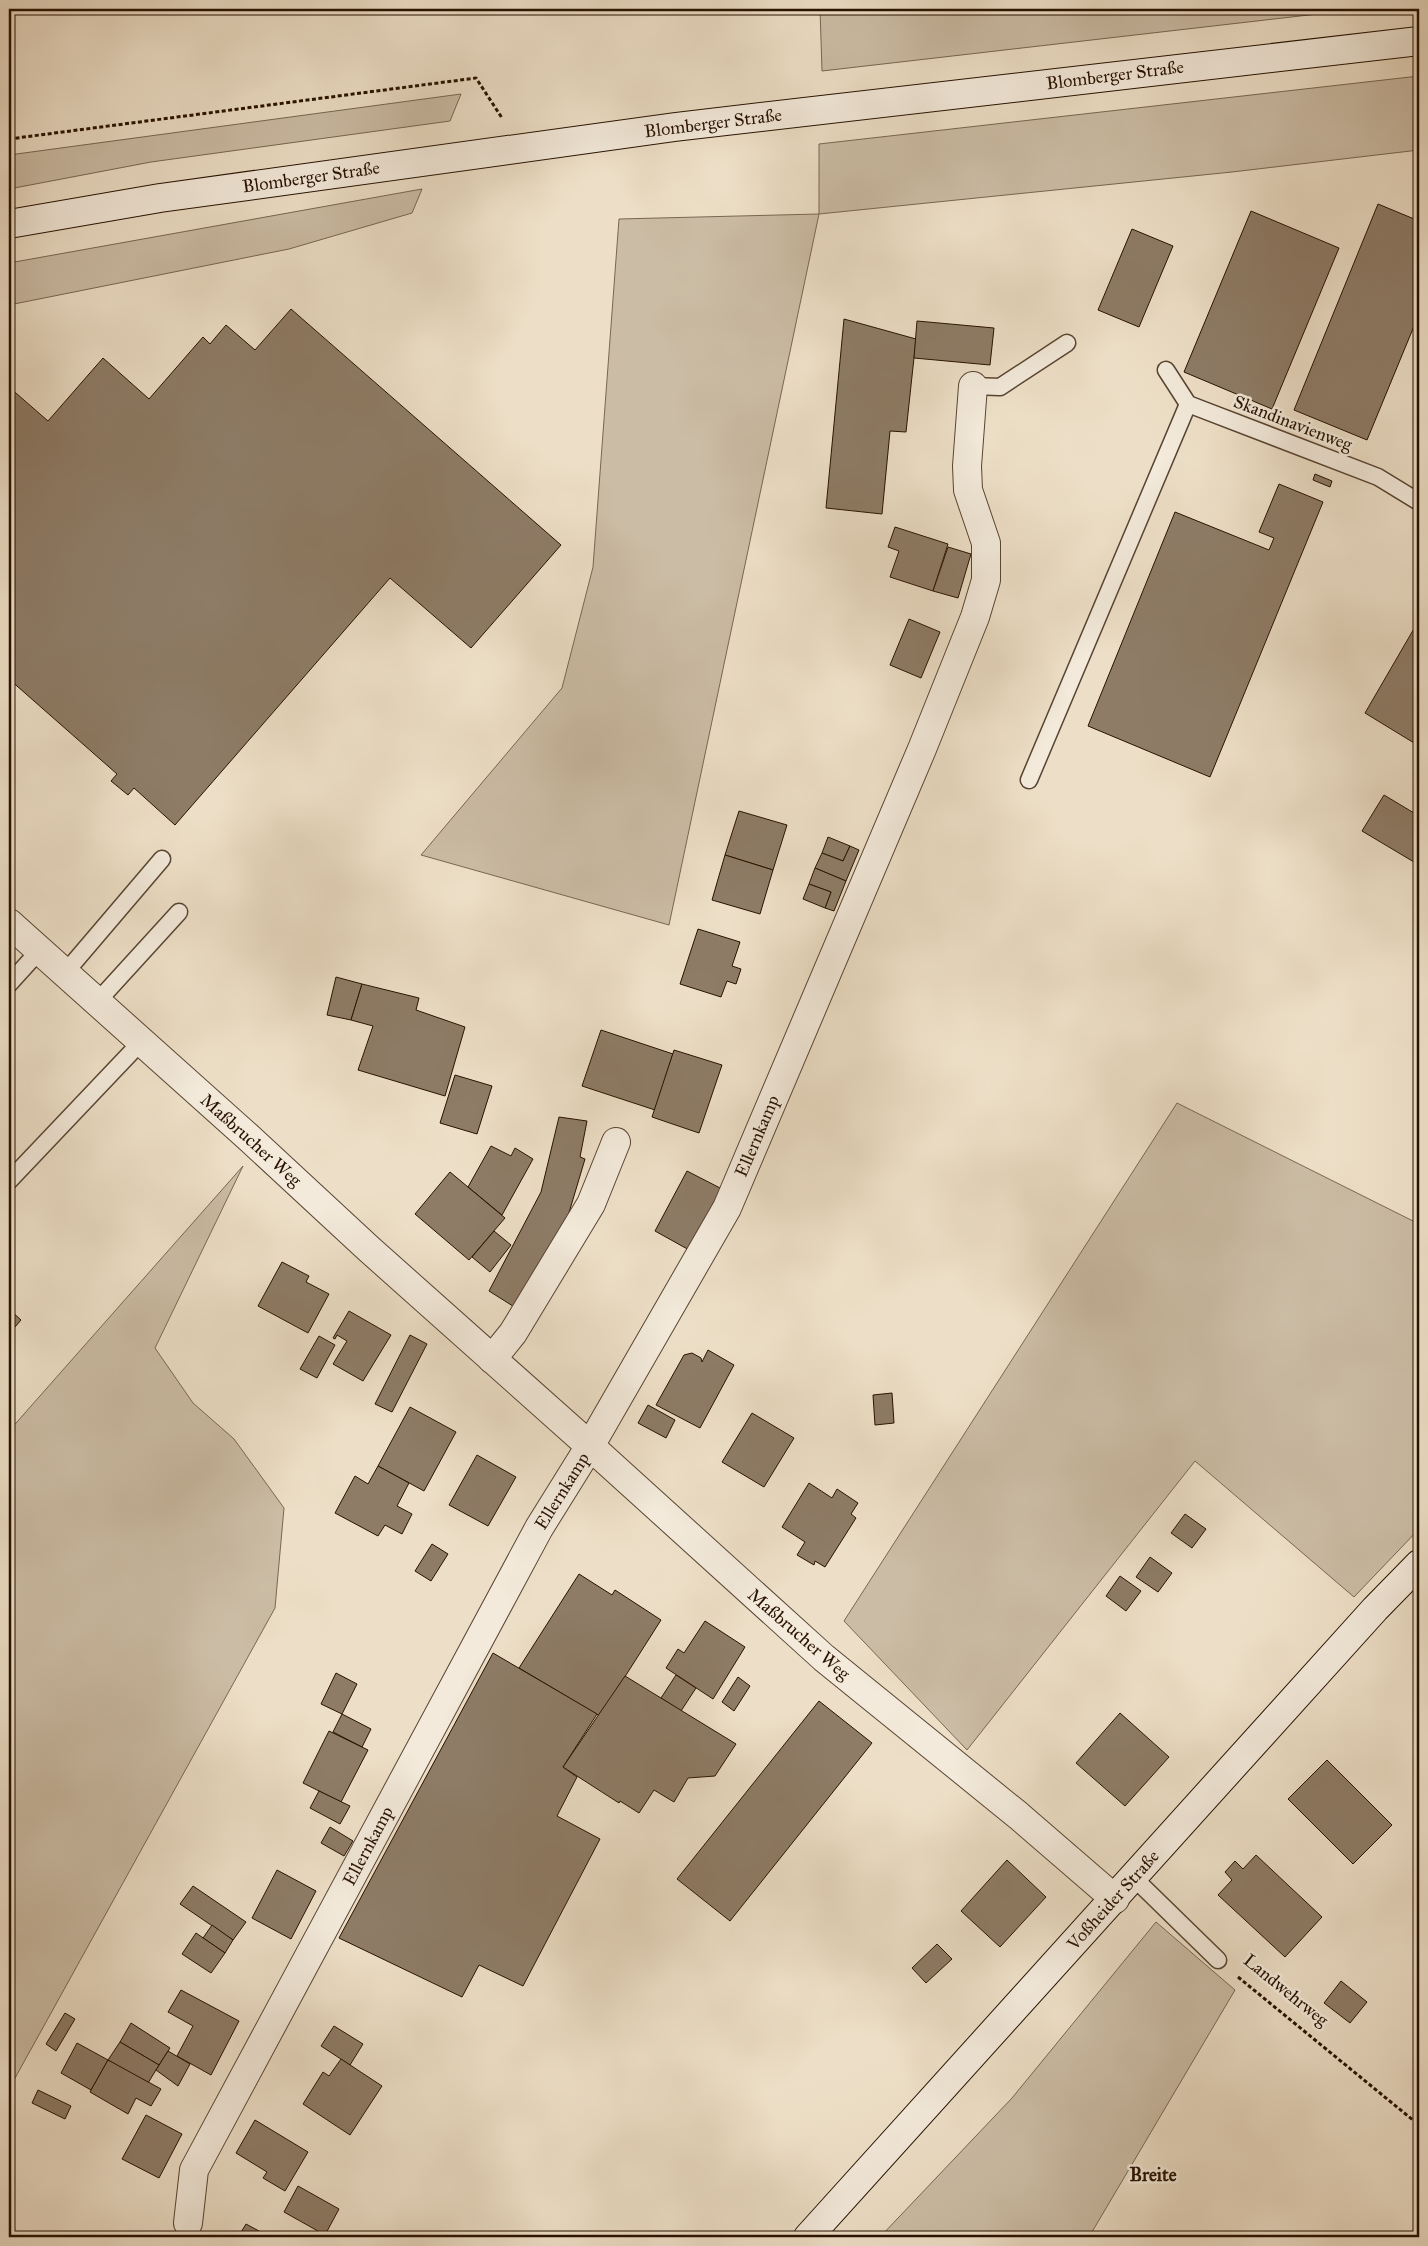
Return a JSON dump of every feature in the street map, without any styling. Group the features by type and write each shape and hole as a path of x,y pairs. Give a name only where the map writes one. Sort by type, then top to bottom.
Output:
{"street":[{"name":"Blomberger Straße","path":"9,224 160,198 675,126 1419,41"},
{"name":"Ellernkamp","path":"188,2223 194,2170 539,1528 590,1446 727,1208 922,749 975,617 986,580 986,543 968,490 967,466 973,386"},
{"name":"Maßbrucher Weg","path":"9,923 824,1658 1019,1816 1115,1899"},
{"path":"492,1359 514,1333 592,1204 616,1142"},
{"name":"Voßheider Straße","path":"808,2237 1375,1609 1419,1564"}],"lane":[{"path":"973,386 1000,387 1066,343"},
{"path":"1029,780 1188,404 1166,370"},
{"name":"Skandinavienweg","path":"1188,404 1378,477 1419,502"},
{"path":"64,974 162,859"},
{"path":"96,1003 179,912"},
{"path":"9,984 39,951"},
{"path":"9,1182 141,1042"},
{"name":"Landwehrweg","path":"1134,1878 1218,1960"}],"path":[{"path":"9,139 476,78 522,148"},
{"name":"Landwehrweg","path":"1218,1960 1419,2125"}],"shaded area":[{"path":"820,9 1361,9 822,71"},
{"path":"1419,76 1419,150 1232,172 819,214 819,144"},
{"path":"461,94 450,121 151,162 9,189 9,155"},
{"path":"422,189 412,213 289,249 9,305 9,263"},
{"path":"819,214 669,925 421,855 562,688 593,567 619,219"},
{"path":"1177,1103 1419,1224 1419,1529 1354,1597 1195,1461 967,1750 844,1621"},
{"path":"243,1166 155,1348 193,1403 234,1439 284,1508 275,1608 9,2089 9,1431"},
{"path":"1156,1922 1235,1990 1089,2237 880,2237 1012,2098"}],"building":[{"path":"1378,204 1419,221 1419,314 1367,440 1294,410"},
{"path":"1251,211 1339,248 1272,409 1184,372"},
{"path":"1132,229 1173,246 1139,327 1098,310"},
{"path":"291,309 561,545 471,648 390,578 175,825 134,788 128,795 111,781 117,774 9,679 9,387 48,421 103,358 149,399 203,337 210,344 226,325 255,350"},
{"path":"844,319 916,339 906,432 890,431 882,514 826,508"},
{"path":"917,321 994,328 990,365 914,358"},
{"path":"1315,474 1332,481 1330,487 1313,480"},
{"path":"1279,484 1323,502 1210,777 1088,726 1175,512 1269,550 1274,538 1259,532"},
{"path":"895,527 948,544 933,591 890,577 899,551 888,547"},
{"path":"948,547 971,554 958,598 933,591"},
{"path":"909,619 940,632 921,678 890,665"},
{"path":"1419,620 1419,746 1365,713"},
{"path":"1384,795 1419,816 1419,865 1362,831"},
{"path":"739,811 787,825 773,870 725,855"},
{"path":"828,837 850,846 843,861 822,853"},
{"path":"850,846 859,850 846,881 815,868 822,853 843,861"},
{"path":"725,855 773,870 760,914 712,900"},
{"path":"815,868 846,881 834,911 825,908 831,892 809,884"},
{"path":"809,884 831,892 825,908 803,899"},
{"path":"698,929 740,942 732,966 741,969 736,984 727,981 721,997 680,984"},
{"path":"336,977 362,984 351,1020 327,1015"},
{"path":"362,984 419,998 416,1010 465,1027 445,1096 358,1070 373,1026 351,1020"},
{"path":"601,1030 673,1054 655,1110 582,1086"},
{"path":"674,1050 722,1065 699,1133 652,1117"},
{"path":"455,1075 492,1086 477,1134 440,1123"},
{"path":"559,1117 587,1121 580,1157 585,1159 568,1216 516,1308 489,1291 541,1192"},
{"path":"491,1146 511,1156 515,1148 533,1159 502,1215 468,1187"},
{"path":"687,1171 724,1190 691,1251 655,1231"},
{"path":"450,1172 505,1218 469,1260 415,1214"},
{"path":"494,1231 511,1245 490,1272 472,1257"},
{"path":"282,1262 309,1276 306,1282 329,1294 308,1333 258,1306"},
{"path":"9,1309 21,1320 9,1334"},
{"path":"349,1311 391,1335 363,1381 333,1364 347,1341 337,1335 335,1339 333,1338"},
{"path":"410,1335 427,1344 392,1412 375,1404"},
{"path":"319,1336 335,1345 317,1378 300,1369"},
{"path":"708,1350 734,1365 700,1428 656,1405 684,1355 692,1353 701,1358 702,1362"},
{"path":"892,1393 894,1423 875,1425 873,1395"},
{"path":"648,1405 675,1420 666,1438 638,1423"},
{"path":"410,1407 456,1432 424,1491 378,1466"},
{"path":"752,1413 794,1438 764,1487 722,1462"},
{"path":"477,1455 516,1477 488,1526 449,1505"},
{"path":"378,1466 409,1483 397,1506 412,1514 402,1534 385,1525 378,1536 335,1513 355,1476 368,1484"},
{"path":"809,1483 832,1498 837,1489 858,1503 851,1514 856,1518 825,1567 815,1561 814,1565 797,1555 805,1542 782,1527"},
{"path":"1185,1514 1206,1529 1192,1548 1171,1533"},
{"path":"432,1544 448,1554 431,1581 415,1571"},
{"path":"1150,1557 1172,1573 1158,1592 1136,1577"},
{"path":"579,1574 612,1595 615,1590 661,1620 600,1716 519,1668"},
{"path":"1120,1576 1141,1591 1126,1611 1106,1596"},
{"path":"705,1621 745,1647 713,1699 666,1668 678,1649 684,1653"},
{"path":"493,1653 597,1714 563,1767 577,1777 557,1816 600,1839 523,1986 479,1965 462,1997 339,1938"},
{"path":"336,1673 357,1684 342,1714 321,1704"},
{"path":"676,1675 696,1688 681,1711 661,1698"},
{"path":"625,1676 736,1744 715,1776 688,1778 674,1802 654,1790 639,1813 620,1801 619,1803 563,1767"},
{"path":"738,1677 750,1686 734,1711 722,1702"},
{"path":"819,1701 872,1743 730,1921 677,1879"},
{"path":"1120,1713 1169,1757 1125,1806 1076,1763"},
{"path":"342,1714 371,1729 362,1747 333,1732"},
{"path":"329,1731 368,1750 341,1802 303,1783"},
{"path":"1327,1760 1392,1825 1353,1864 1288,1799"},
{"path":"319,1791 350,1806 340,1824 310,1808"},
{"path":"330,1827 353,1841 344,1856 321,1843"},
{"path":"1256,1855 1322,1917 1285,1957 1218,1895 1232,1880 1225,1872 1235,1861 1243,1869"},
{"path":"1007,1860 1046,1897 1000,1947 961,1911"},
{"path":"277,1870 316,1891 291,1939 252,1918"},
{"path":"193,1886 246,1922 233,1940 180,1904"},
{"path":"212,1925 233,1940 225,1953 203,1938"},
{"path":"196,1933 225,1953 211,1973 182,1954"},
{"path":"937,1944 952,1959 926,1983 912,1968"},
{"path":"1341,1981 1367,2002 1350,2023 1324,2003"},
{"path":"181,1990 239,2021 211,2075 177,2056 193,2026 168,2012"},
{"path":"65,2013 75,2019 56,2051 46,2044"},
{"path":"131,2023 170,2048 159,2065 120,2042"},
{"path":"334,2026 363,2044 350,2065 321,2046"},
{"path":"120,2042 159,2065 148,2083 108,2060"},
{"path":"77,2043 108,2060 91,2090 61,2073"},
{"path":"168,2051 190,2064 178,2086 156,2070"},
{"path":"341,2059 382,2086 350,2135 303,2104 323,2072 329,2076"},
{"path":"108,2060 161,2089 151,2106 136,2098 128,2114 90,2092"},
{"path":"38,2090 71,2106 65,2119 32,2103"},
{"path":"146,2115 182,2134 159,2178 122,2159"},
{"path":"255,2120 308,2152 285,2191 263,2178 267,2172 236,2153"},
{"path":"298,2186 339,2209 325,2235 284,2212"},
{"path":"246,2224 270,2237 238,2237"},
{"path":"308,2232 316,2237 305,2237"}],"district":[{"name":"Breite","path":"1153,2174"}]}
